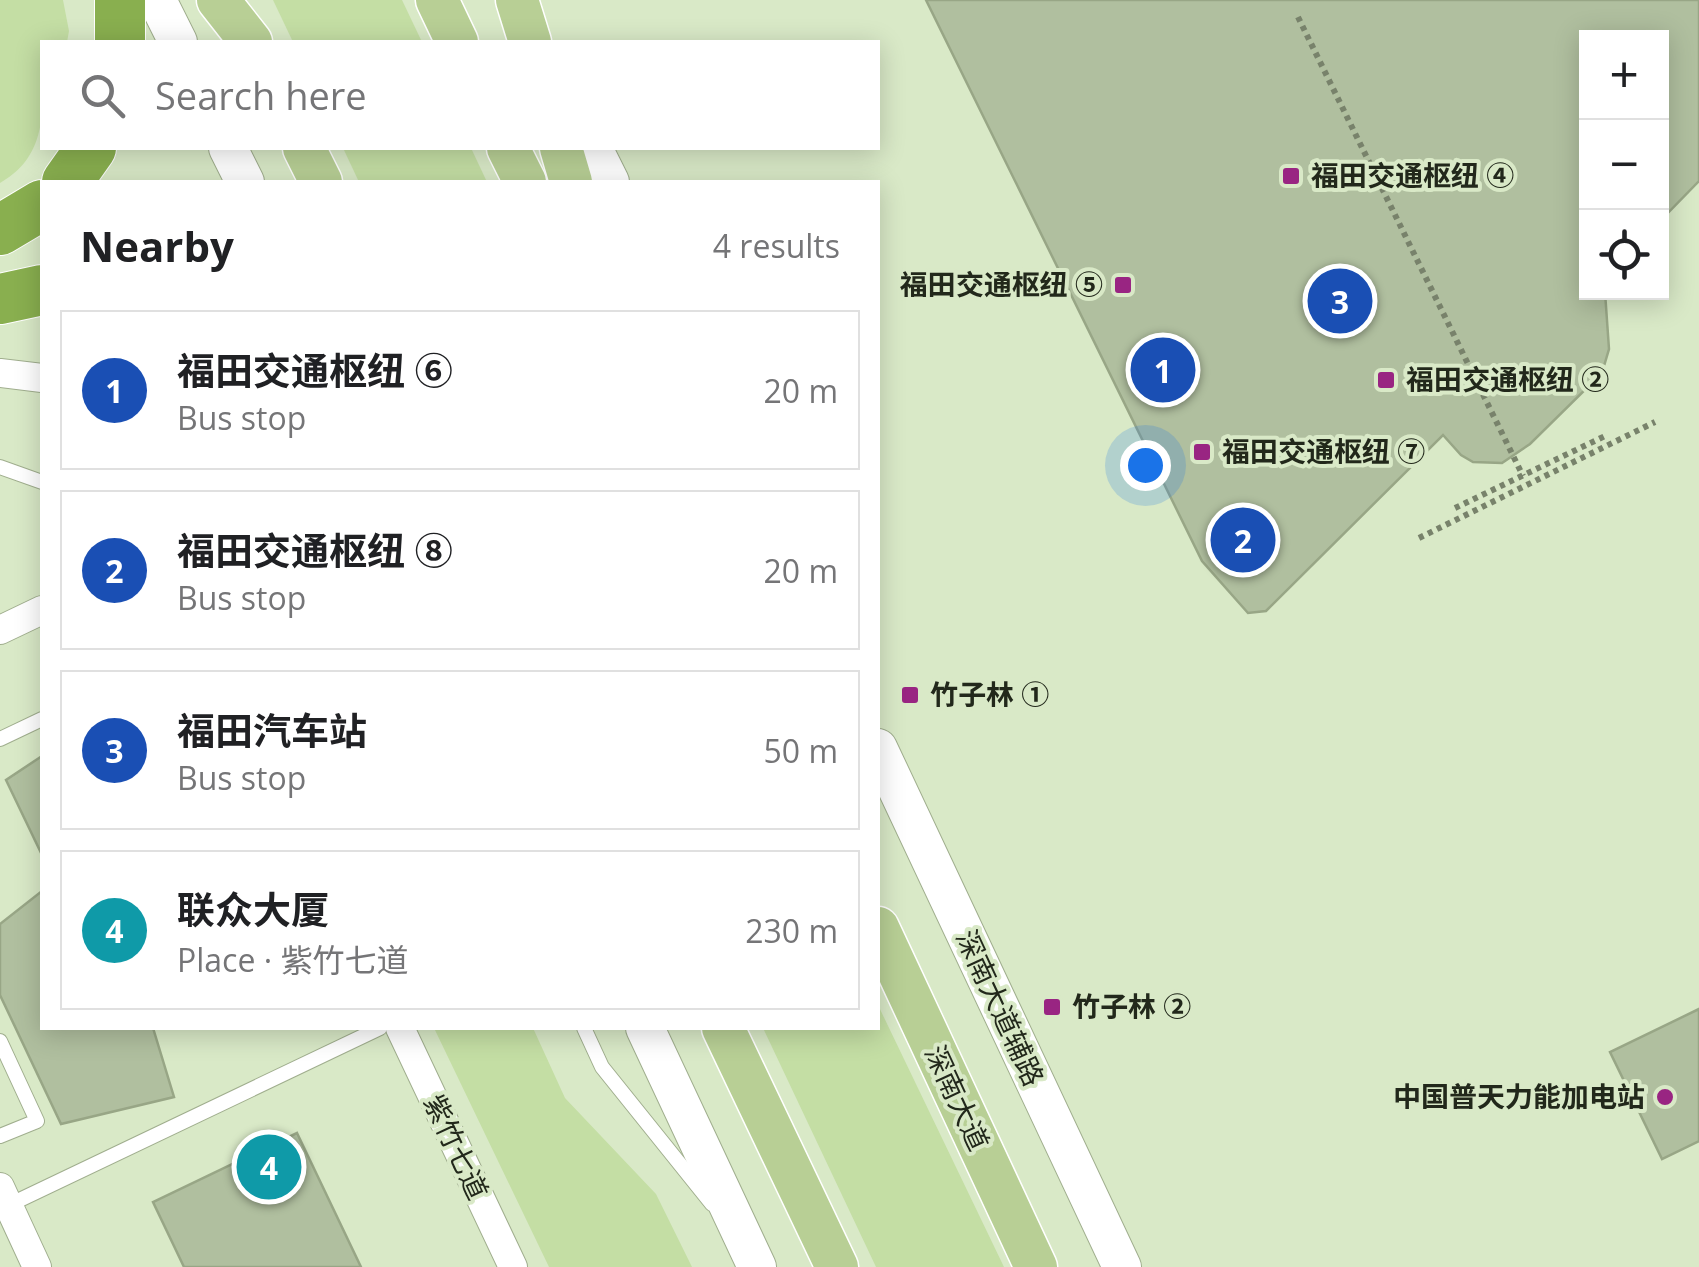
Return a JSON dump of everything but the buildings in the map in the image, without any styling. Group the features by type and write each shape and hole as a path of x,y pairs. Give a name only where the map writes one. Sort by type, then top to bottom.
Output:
{"highway":[{"path":"120,0 120,40"},
{"path":"69,180 90,150"},
{"path":"0,230 40,206"}],"main road":[{"path":"158,0 177,40"},
{"path":"218,0 251,40"},
{"path":"234,0 252,40"},
{"path":"437,0 456,40"},
{"path":"520,0 530,40"},
{"path":"520,0 543,40"},
{"path":"229,150 244,180"},
{"path":"305,150 320,180"},
{"path":"509,150 524,180"},
{"path":"562,150 570,180"},
{"path":"594,150 609,180"},
{"name":"深南大道辅路","path":"880,752 1122,1267"},
{"name":"深南大道","path":"880,932 1036,1267"},
{"path":"646,1030 754,1260"},
{"path":"724,1030 836,1267"}],"street":[{"path":"0,373 40,378"},
{"path":"0,630 40,611"},
{"name":"紫竹七道","path":"401,1030 513,1267"},
{"path":"4,1196 38,1267"}],"lane":[{"path":"0,467 40,481"},
{"path":"0,739 40,720"},
{"path":"4,1196 376,1030"},
{"path":"585,1030 602,1067 754,1260"},
{"path":"0,1041 37,1120 0,1136"}],"path":[{"path":"1298,16 1523,476"},
{"path":"1419,538 1656,422"},
{"path":"1455,508 1605,436"}],"green space":[{"path":"0,0 63,0 67,40 40,40 37,139 17,171 0,183"},
{"path":"273,0 402,0 421,40 292,40"},
{"path":"344,150 472,150 486,180 358,180"},
{"path":"880,1009 1004,1267 876,1267 764,1030 880,1030"},
{"path":"435,1030 534,1030 565,1098 656,1194 692,1267 549,1267"}],"place":[{"name":"福田交通枢纽 ④","path":"1291,176"},
{"name":"福田交通枢纽 ⑤","path":"1123,285"},
{"name":"福田汽车站","path":"1340,301"},
{"name":"福田交通枢纽 ⑥","path":"1163,370"},
{"name":"福田交通枢纽 ②","path":"1386,380"},
{"name":"福田交通枢纽 ⑦","path":"1202,452"},
{"name":"福田交通枢纽 ⑧","path":"1243,540"},
{"name":"竹子林 ①","path":"910,695"},
{"name":"竹子林 ②","path":"1052,1007"},
{"name":"中国普天力能加电站","path":"1665,1097"},
{"name":"联众大厦","path":"269,1167"}]}
